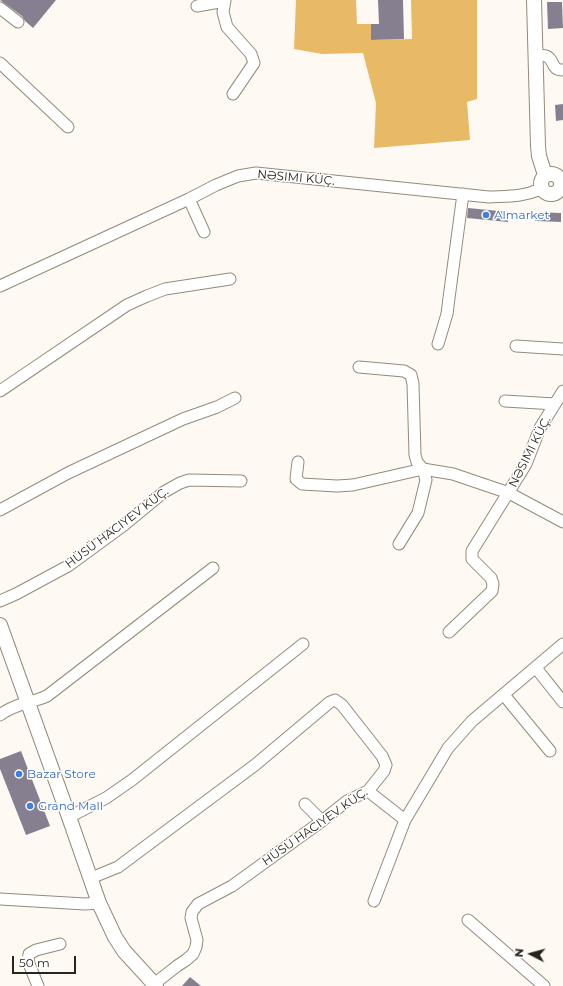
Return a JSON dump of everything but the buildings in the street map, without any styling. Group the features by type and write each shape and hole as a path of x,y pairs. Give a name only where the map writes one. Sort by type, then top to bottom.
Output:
{"main road":[{"path":"534,0 538,146 543,182 545,192 550,194 554,193 562,186"},
{"path":"0,625 99,903 115,938 124,951 155,985"}],"street":[{"path":"197,6 225,1 223,12 227,27 251,54 254,63 234,94"},
{"path":"0,8 18,22"},
{"path":"536,56 545,55 556,69 563,70"},
{"path":"0,63 68,127"},
{"name":"NƏSIMI KÜÇ.","path":"0,286 238,176 256,174 490,196 517,196 530,194 543,182"},
{"path":"438,344 450,298 463,194"},
{"path":"189,199 204,232"},
{"path":"0,391 128,305 165,289 230,279"},
{"path":"516,346 563,349"},
{"path":"359,367 404,371 411,375 413,384 415,455 417,462 423,469 426,480 418,513 399,544"},
{"name":"NƏSIMI KÜÇ.","path":"449,632 492,591 493,584 491,578 472,559 472,551 526,464 540,428 563,391"},
{"path":"0,510 68,473 183,419 217,407 235,398"},
{"path":"505,401 554,404"},
{"name":"NƏSIMI KÜÇ.","path":"298,462 296,479 302,484 337,486 353,485 423,469 453,474 509,493 563,522"},
{"path":"0,602 68,566 124,525 164,492 180,482 190,480 241,481"},
{"path":"0,715 16,706 47,696 213,568"},
{"path":"69,817 106,798 132,780 303,644"},
{"path":"374,901 405,820 448,748 472,721 563,644"},
{"path":"536,668 563,702"},
{"path":"504,695 550,751"},
{"path":"91,878 118,868 255,765 330,702 335,700 342,705 382,756 386,765 384,772 368,791 347,801 322,821 232,886 198,904 192,912 191,918 197,940 193,954 155,985"},
{"path":"368,791 405,820"},
{"path":"305,804 322,821"},
{"path":"0,899 85,904 99,903"},
{"path":"468,920 544,986"},
{"path":"38,986 28,961 29,954 36,950 60,944"}],"shaded area":[{"path":"296,0 356,0 357,24 371,24 372,40 412,39 411,0 477,0 477,99 467,102 470,140 374,148 376,103 363,53 322,54 294,49"}],"place":[{"name":"Almarket","path":"486,215"},
{"name":"Bazar Store","path":"19,774"},
{"name":"Grand Mall","path":"30,806"}]}
